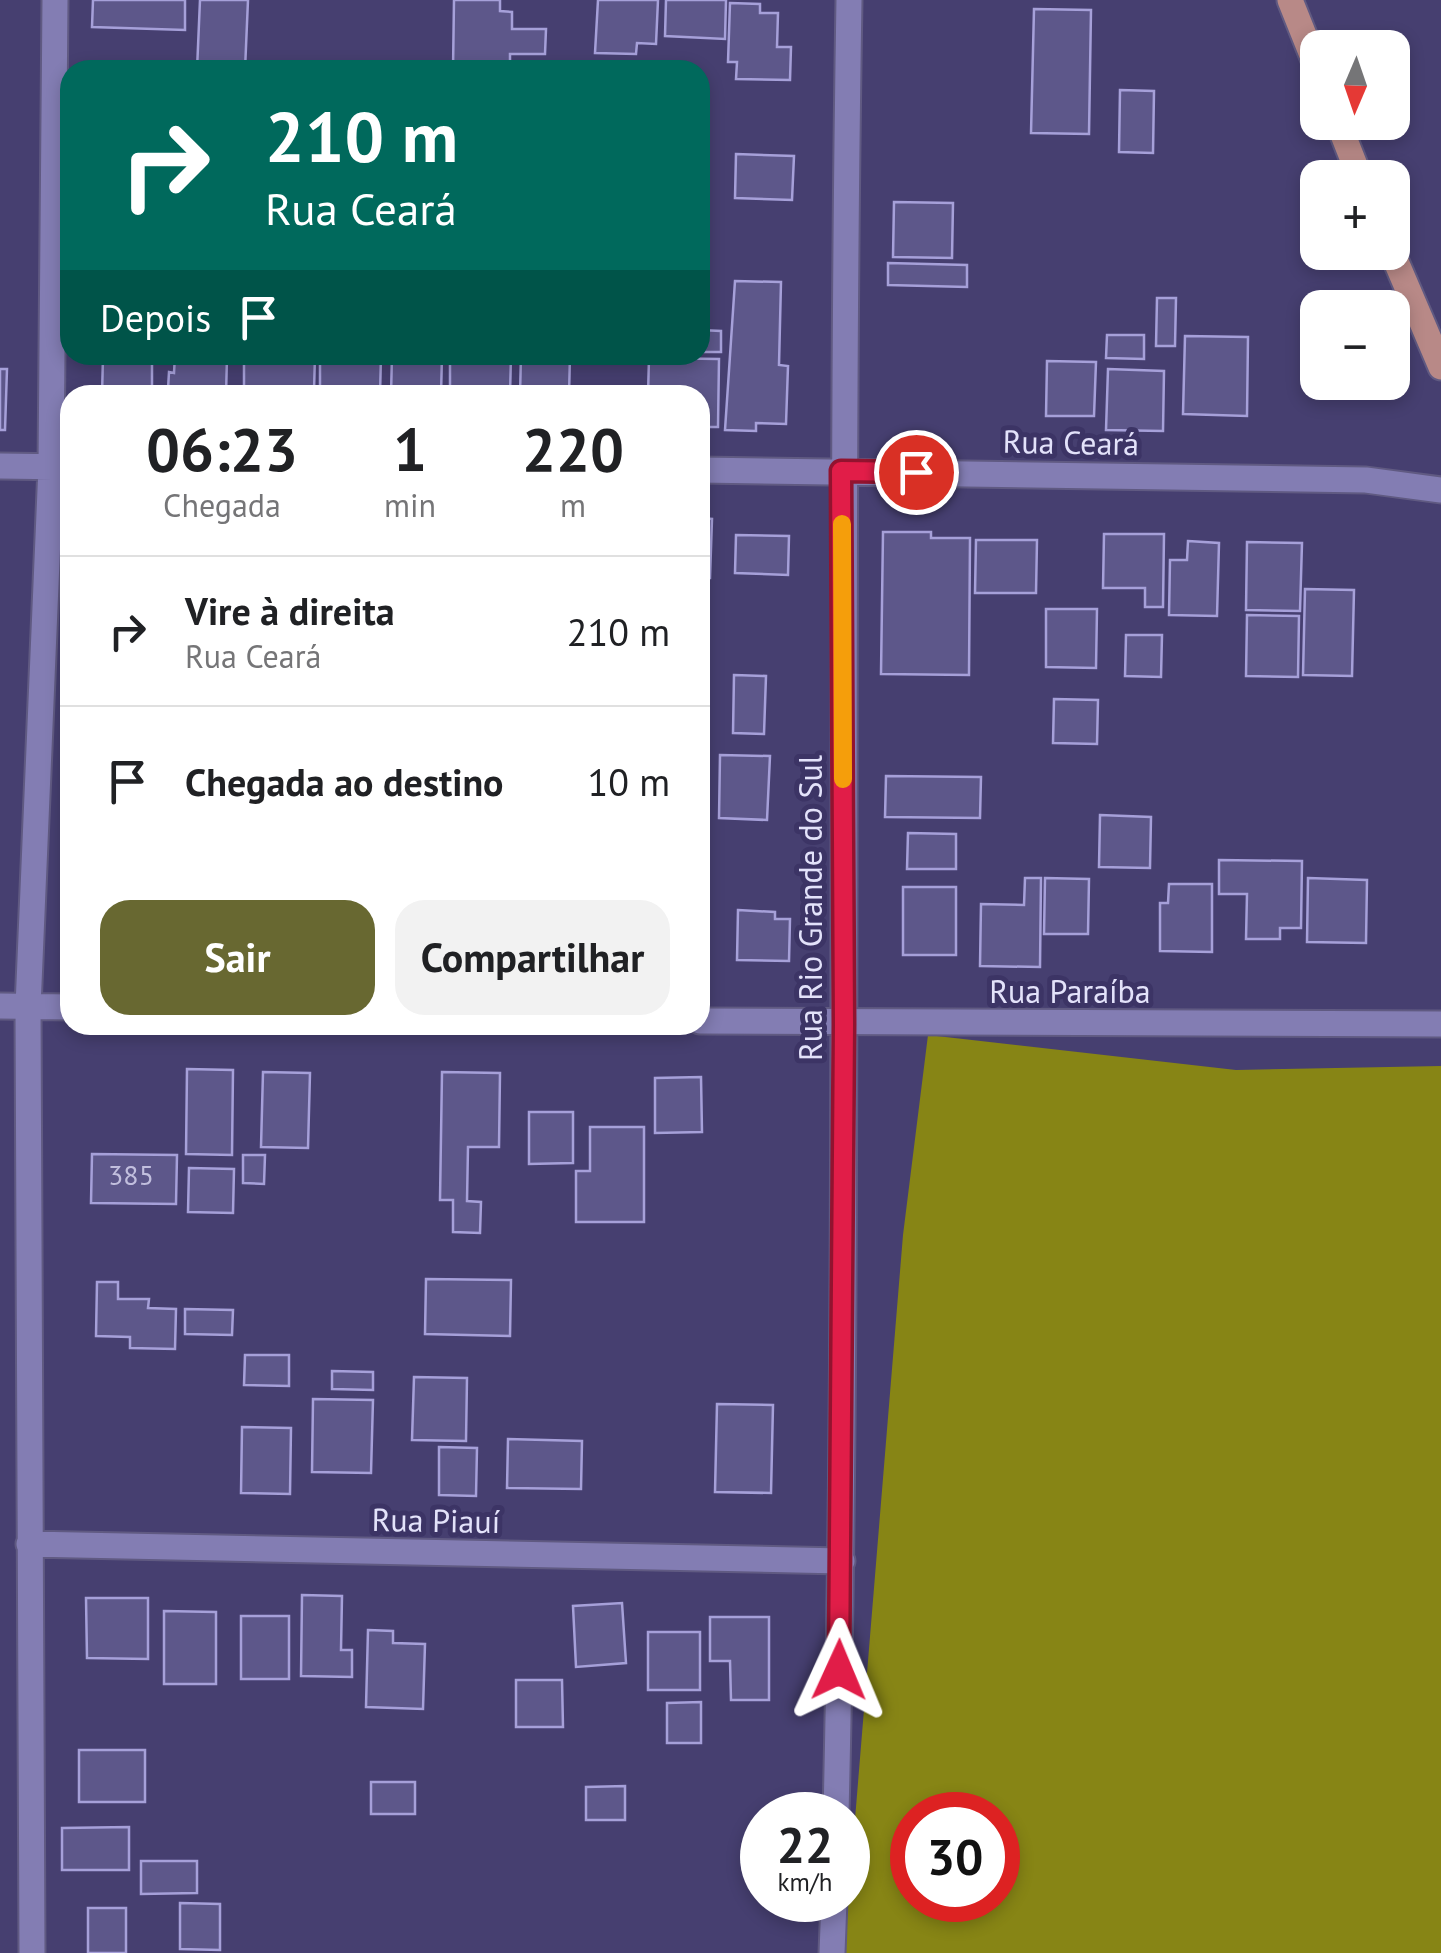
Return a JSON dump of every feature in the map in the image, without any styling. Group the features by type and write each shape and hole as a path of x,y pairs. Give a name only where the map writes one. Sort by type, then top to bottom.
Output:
{"main road":[{"path":"1290,0 1302,30"},
{"path":"1400,270 1441,367"}],"street":[{"path":"32,1953 28,1006 60,466 55,0"},
{"name":"Rua Rio Grande do Sul","path":"837,1792 842,1561 844,1024 841,471 848,0"},
{"path":"0,466 60,466"},
{"name":"Rua Ceará","path":"710,470 1366,480 1441,490"},
{"path":"0,1006 60,1008"},
{"name":"Rua Paraíba","path":"710,1021 1441,1024"},
{"name":"Rua Piauí","path":"30,1544 842,1561"},
{"path":"832,1953 833,1922"}],"shaded area":[{"path":"928,1035 1236,1070 1441,1066 1441,1953 844,1953 847,1922 870,1922 870,1792 857,1792 903,1235"}],"building":[{"path":"93,0 185,0 185,30 92,27"},
{"path":"200,0 248,0 245,60 197,60"},
{"path":"454,0 500,0 500,11 512,12 512,29 546,29 545,54 510,54 510,60 453,60"},
{"path":"598,0 658,0 656,44 637,43 636,54 595,53"},
{"path":"666,0 726,0 725,39 665,36"},
{"path":"730,3 760,4 760,13 778,13 777,47 791,47 790,80 736,79 737,62 728,62"},
{"path":"1034,9 1091,10 1089,134 1031,133"},
{"path":"1120,90 1154,91 1153,153 1119,152"},
{"path":"736,154 794,156 792,200 735,198"},
{"path":"894,202 953,203 952,258 893,257"},
{"path":"888,263 967,265 967,287 888,285"},
{"path":"735,281 781,282 779,365 788,366 786,424 756,423 756,431 725,430"},
{"path":"1157,298 1176,298 1175,346 1156,346"},
{"path":"710,330 721,331 721,352 710,352"},
{"path":"1107,335 1144,335 1144,359 1106,358"},
{"path":"1185,336 1248,337 1247,416 1183,414"},
{"path":"710,359 719,359 718,427 710,427 710,385 648,385 649,365 710,365"},
{"path":"1047,361 1096,362 1094,416 1046,416"},
{"path":"103,365 152,365 152,385 102,385"},
{"path":"174,365 227,365 226,385 168,385 169,372 174,373"},
{"path":"244,365 315,365 314,385 244,385"},
{"path":"320,365 381,365 380,385 320,385"},
{"path":"392,365 442,365 441,385 391,385"},
{"path":"450,365 511,365 510,385 450,385"},
{"path":"521,365 570,365 569,385 520,385"},
{"path":"0,369 7,369 5,430 0,430"},
{"path":"1108,369 1164,371 1163,431 1106,430"},
{"path":"883,532 931,532 931,538 970,538 969,675 881,674"},
{"path":"1104,534 1164,534 1163,607 1145,607 1145,588 1103,588"},
{"path":"736,535 789,536 788,575 735,573"},
{"path":"976,540 1037,540 1036,593 975,593"},
{"path":"1188,541 1219,543 1217,616 1169,615 1170,560 1187,560"},
{"path":"1247,542 1302,543 1300,611 1246,610"},
{"path":"1305,589 1354,590 1352,676 1303,675"},
{"path":"1046,609 1097,609 1096,668 1046,667"},
{"path":"1247,615 1299,616 1298,677 1246,676"},
{"path":"1126,635 1162,635 1161,677 1125,676"},
{"path":"734,675 766,676 764,734 733,733"},
{"path":"1054,699 1098,700 1097,744 1053,743"},
{"path":"720,755 770,756 767,820 719,818"},
{"path":"886,776 981,777 980,818 885,817"},
{"path":"1100,815 1151,817 1150,868 1099,867"},
{"path":"908,833 956,834 956,869 907,869"},
{"path":"1219,860 1302,861 1301,928 1280,928 1280,939 1246,939 1247,894 1219,894"},
{"path":"1025,878 1041,878 1040,967 980,966 981,904 1024,905"},
{"path":"1045,878 1089,879 1088,934 1044,934"},
{"path":"1308,878 1367,880 1366,943 1307,942"},
{"path":"1169,884 1212,884 1212,952 1160,951 1160,903 1168,903"},
{"path":"903,887 956,887 956,955 903,955"},
{"path":"738,910 775,912 775,919 790,919 789,961 737,960"},
{"path":"187,1069 233,1070 232,1155 186,1154"},
{"path":"263,1072 310,1073 308,1148 261,1147"},
{"path":"442,1072 500,1073 499,1147 468,1147 467,1201 481,1202 480,1233 453,1232 453,1200 440,1200"},
{"path":"701,1077 702,1132 655,1133 655,1078"},
{"path":"529,1112 573,1112 573,1163 529,1164"},
{"path":"590,1127 644,1127 644,1222 576,1222 576,1171 590,1171"},
{"path":"92,1154 177,1155 176,1204 91,1203"},
{"path":"243,1155 265,1155 264,1184 243,1183"},
{"path":"189,1168 234,1169 233,1213 188,1212"},
{"path":"426,1279 511,1280 510,1336 425,1334"},
{"path":"97,1282 118,1282 118,1299 149,1299 148,1308 176,1309 175,1349 130,1348 130,1337 96,1336"},
{"path":"185,1309 233,1310 232,1335 185,1334"},
{"path":"245,1355 289,1355 289,1386 244,1385"},
{"path":"332,1371 373,1372 373,1390 332,1389"},
{"path":"414,1377 467,1378 466,1441 412,1440"},
{"path":"313,1399 373,1400 371,1473 312,1472"},
{"path":"717,1404 773,1405 771,1493 715,1492"},
{"path":"242,1427 291,1428 290,1494 241,1493"},
{"path":"508,1439 582,1441 581,1489 507,1488"},
{"path":"439,1447 477,1448 476,1496 439,1495"},
{"path":"302,1595 342,1596 341,1650 352,1650 352,1677 301,1676"},
{"path":"86,1598 148,1598 148,1659 87,1658"},
{"path":"622,1603 626,1663 576,1667 573,1606"},
{"path":"164,1611 216,1612 216,1684 164,1684"},
{"path":"241,1616 289,1616 289,1679 241,1679"},
{"path":"710,1617 769,1617 769,1700 731,1700 730,1661 710,1661"},
{"path":"368,1630 393,1631 393,1643 425,1644 423,1709 366,1707"},
{"path":"648,1632 700,1632 700,1690 648,1690"},
{"path":"516,1680 562,1680 563,1727 516,1727"},
{"path":"701,1702 701,1743 667,1743 667,1703"},
{"path":"79,1750 145,1750 145,1802 79,1802"},
{"path":"371,1782 415,1782 415,1814 371,1814"},
{"path":"625,1786 625,1820 586,1820 586,1787"},
{"path":"129,1827 129,1870 62,1870 62,1828"},
{"path":"141,1861 197,1861 197,1893 141,1894"},
{"path":"180,1903 220,1904 220,1950 180,1949"},
{"path":"88,1908 126,1908 126,1953 88,1953"}],"slow traffic":[{"path":"842,524 843,779"}],"route":[{"path":"839,1670 844,1024 841,471 916,472"}]}
